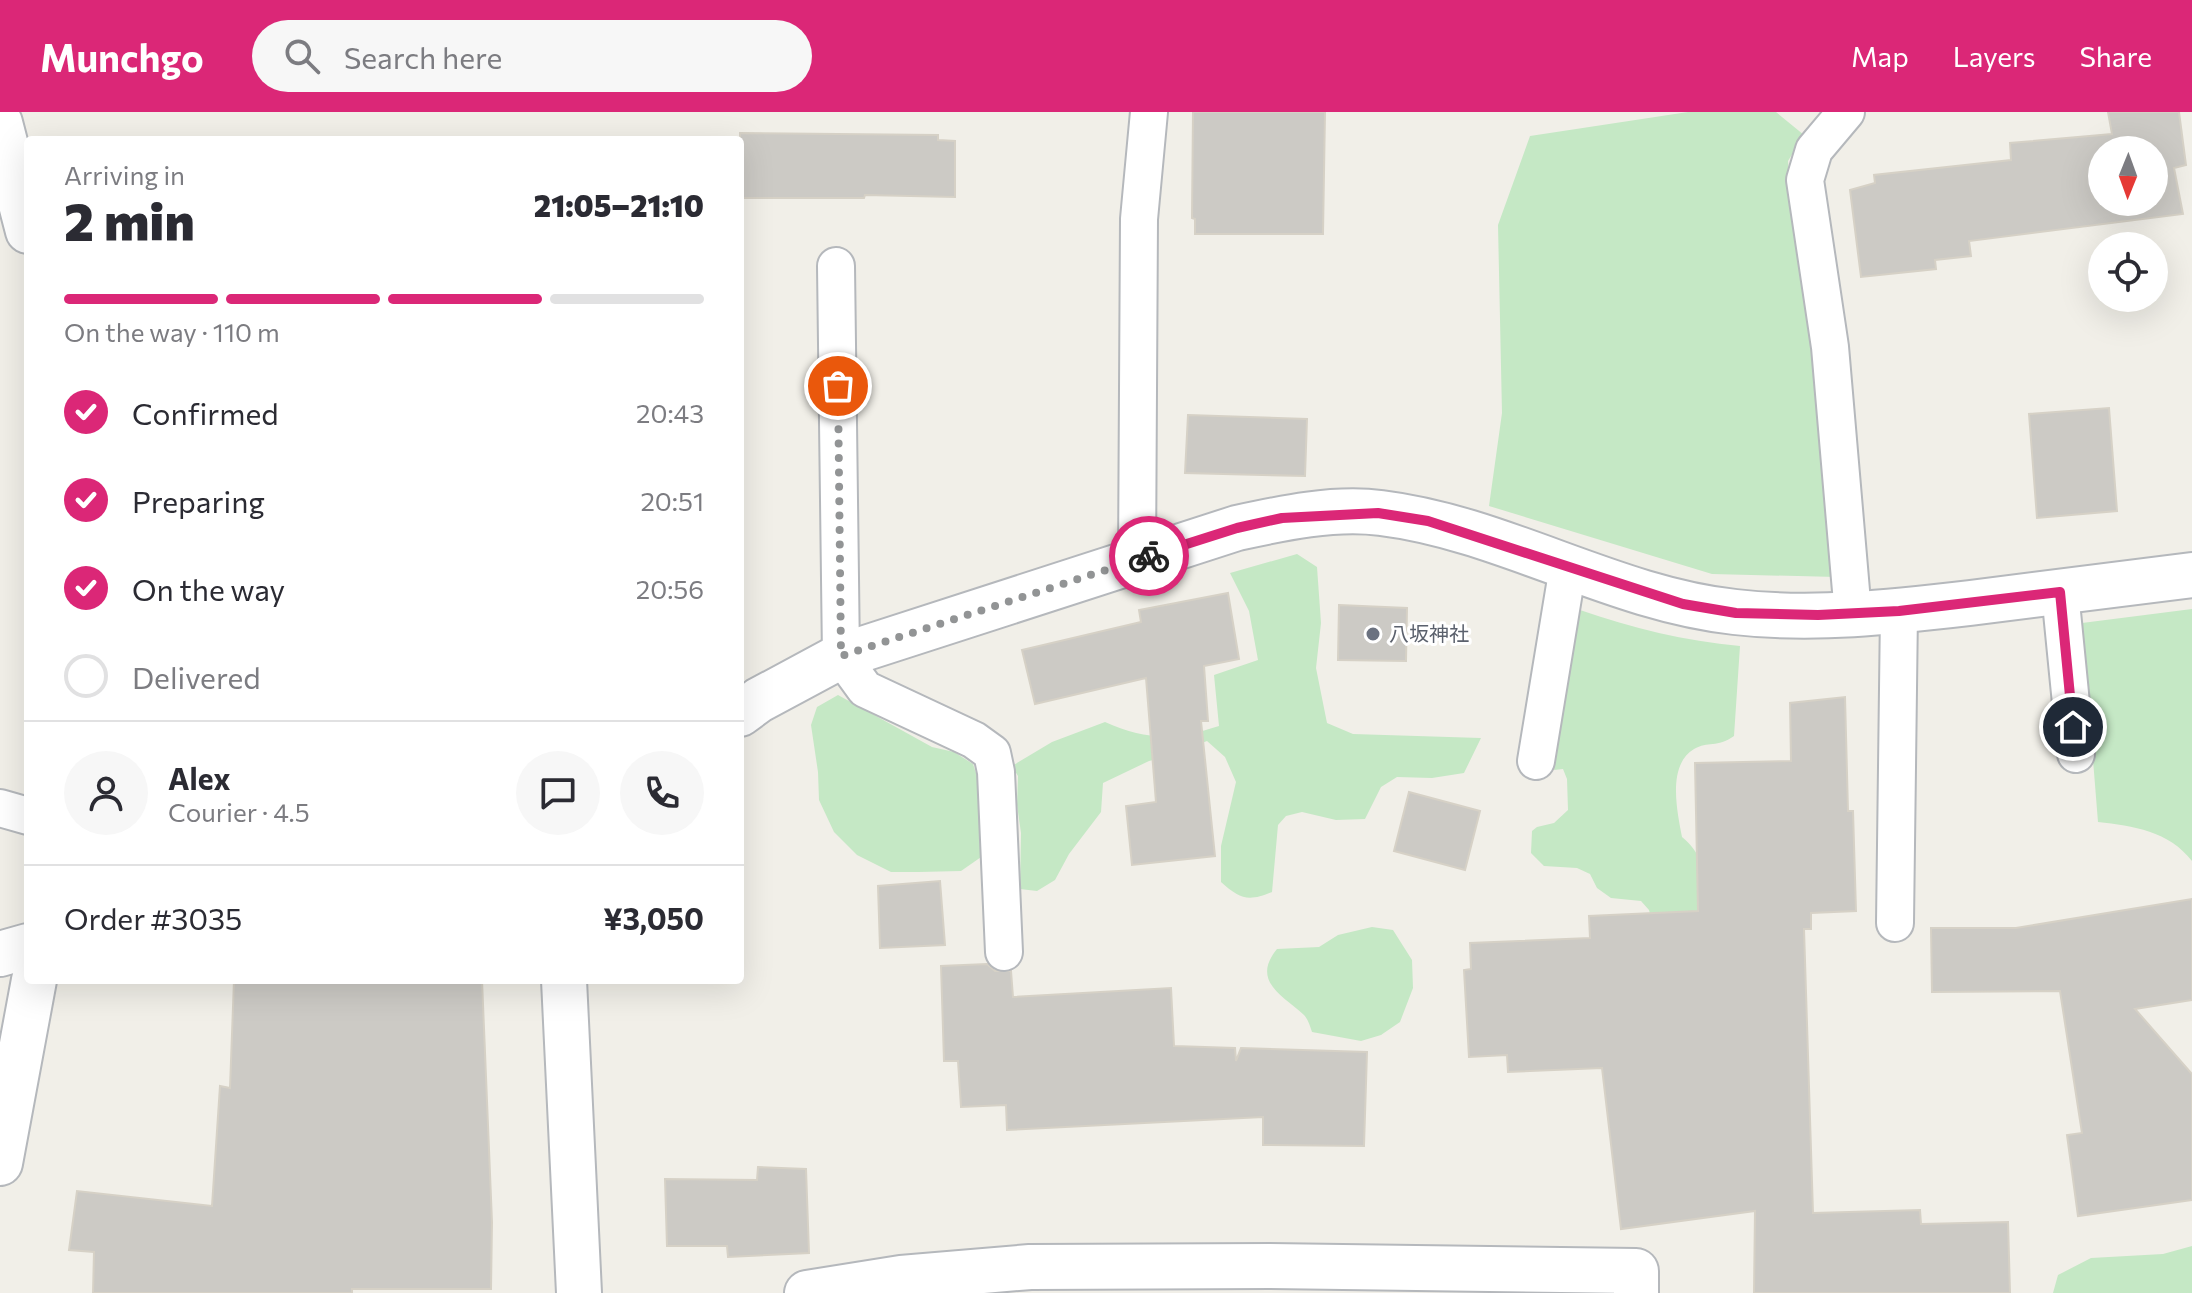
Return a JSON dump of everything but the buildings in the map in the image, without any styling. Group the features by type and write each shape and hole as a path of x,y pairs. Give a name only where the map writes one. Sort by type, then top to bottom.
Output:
{"street":[{"path":"0,123 24,216"},
{"path":"744,711 841,656 1237,528 1282,518 1378,513 1428,521 1683,604 1736,613 1853,614 1899,611 2192,575"},
{"path":"0,954 24,947"},
{"path":"0,1163 33,984"},
{"path":"564,984 579,1293"},
{"path":"807,1293 901,1286 1030,1267 1270,1279 1636,1271 1636,1293"}],"lane":[{"path":"1137,560 1139,219 1149,112"},
{"path":"1846,112 1814,150 1805,180 1830,347 1853,614"},
{"path":"836,266 841,656 865,689 974,740 992,753 996,772 1004,952"},
{"path":"1536,761 1568,567"},
{"path":"2060,592 2076,754"},
{"path":"1895,923 1899,611"},
{"path":"0,808 24,815"}],"green space":[{"path":"1688,112 1776,112 1804,135 1788,161 1792,209 1815,353 1837,577 1712,574 1489,506 1502,413 1498,225 1530,136"},
{"path":"1297,554 1317,567 1321,623 1316,668 1327,723 1353,734 1481,738 1464,773 1432,778 1397,777 1381,787 1365,819 1336,820 1302,812 1286,816 1278,825 1272,892 1250,898 1234,892 1221,882 1221,846 1236,782 1225,757 1207,741 1149,761 1103,783 1101,812 1069,854 1055,880 1037,891 1020,889 1018,776 1012,766 1052,742 1105,722 1135,733 1162,736 1189,734 1219,726 1214,675 1258,660 1249,611 1230,573"},
{"path":"2192,609 2192,861 2173,843 2150,832 2098,822 2082,623"},
{"path":"1580,610 1659,633 1740,646 1734,736 1694,749 1686,756 1677,777 1676,802 1682,837 1701,863 1702,913 1652,921 1649,910 1641,901 1611,898 1597,888 1590,874 1577,868 1544,866 1531,853 1532,831 1554,823 1568,810 1567,779 1563,769 1554,770"},
{"path":"838,695 932,747 954,752 973,764 982,791 984,855 961,871 891,872 857,855 834,832 819,800 811,725 817,707"},
{"path":"1372,927 1393,930 1412,960 1413,988 1400,1022 1381,1035 1361,1041 1312,1032 1304,1015 1272,986 1267,970 1270,960 1277,949 1319,947 1338,935"},
{"path":"2192,1246 2192,1293 2053,1293 2058,1275 2091,1258 2163,1254"}],"way so far":[{"path":"838,386 841,656 1149,556"}],"place":[{"name":"八坂神社","path":"1373,634"}],"route":[{"path":"1149,556 1237,528 1282,518 1378,513 1428,521 1629,588 1683,604 1736,613 1818,615 1899,611 2060,592 2073,727"}]}
